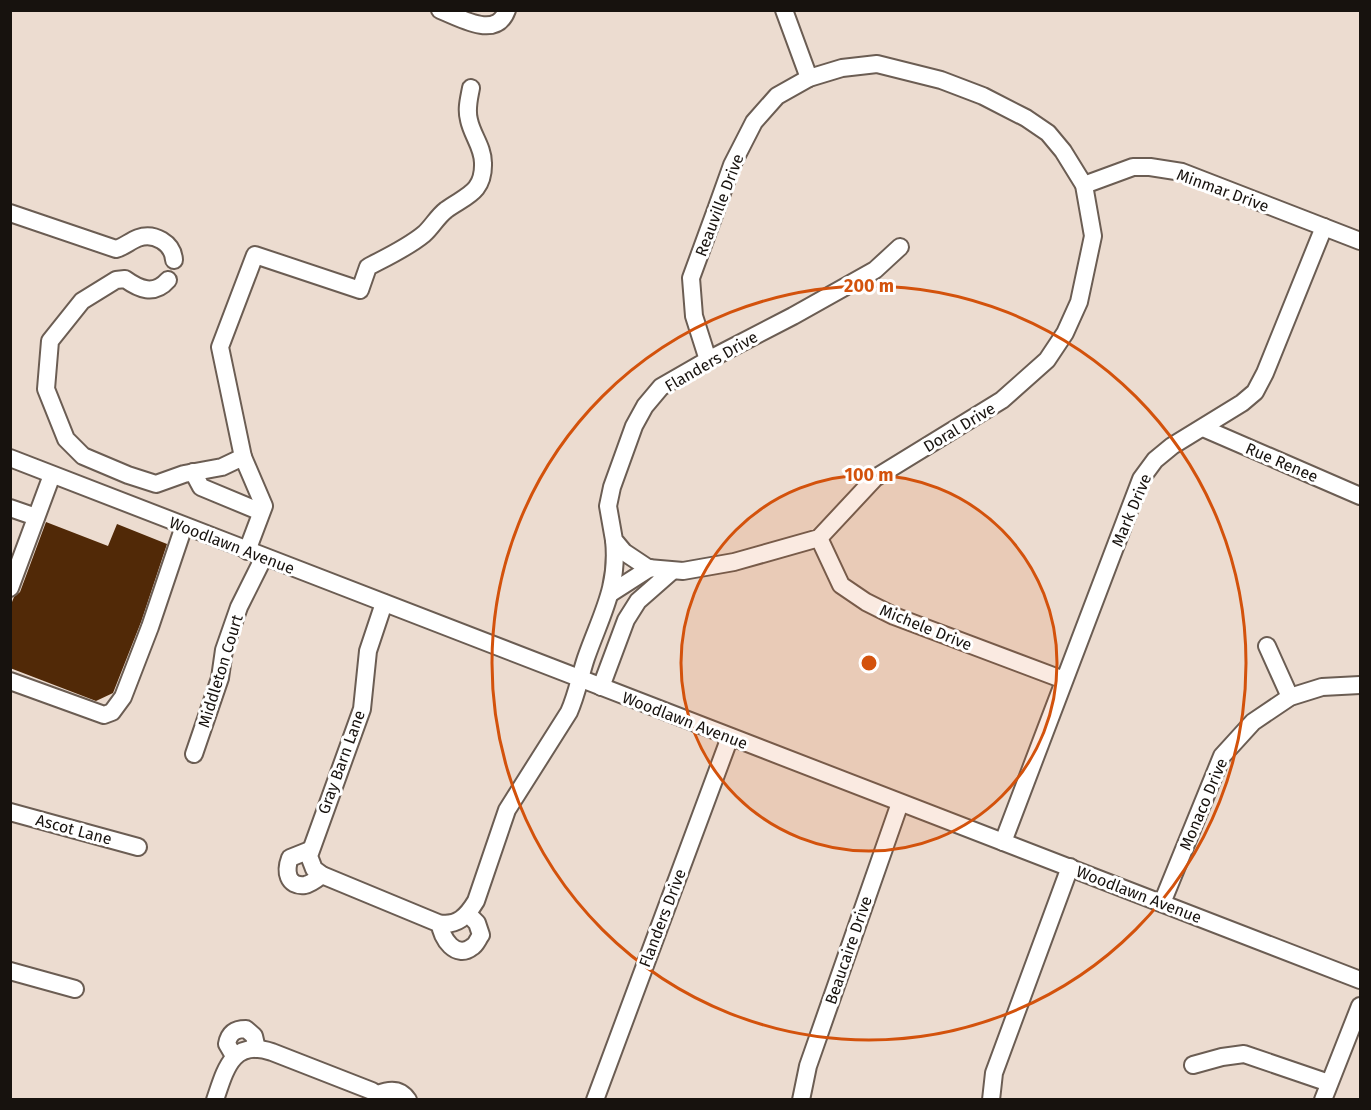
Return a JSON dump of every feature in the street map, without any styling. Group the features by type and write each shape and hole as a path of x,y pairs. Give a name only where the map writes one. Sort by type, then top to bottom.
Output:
{"street":[{"path":"440,10 487,27 497,25 507,10"},
{"path":"784,10 809,78"},
{"name":"Reauville Drive","path":"708,360 694,316 691,278 732,165 754,123 777,96 809,78 842,68 877,64 941,80 983,96 1026,118 1048,133 1084,185"},
{"path":"247,551 264,506 243,456 220,347 255,255 360,291 368,267 408,246 424,233 444,211 465,199 478,187 483,163 481,148 469,122 467,109 471,88"},
{"name":"Minmar Drive","path":"1084,185 1133,167 1182,172 1360,241"},
{"name":"Doral Drive","path":"819,538 875,478 1002,400 1047,360 1065,333 1079,302 1093,236 1084,185"},
{"path":"10,213 116,249 138,238 153,237 167,244 172,250 174,260"},
{"name":"Mark Drive","path":"1003,842 1141,479 1155,460 1172,446 1242,403 1255,392 1265,373 1324,227"},
{"name":"Flanders Drive","path":"468,914 476,901 507,810 569,712 581,680 585,661 611,592 616,556 608,506 612,487 634,426 645,406 661,387 875,270 900,248"},
{"path":"168,280 156,289 146,289 137,287 125,279 116,279 82,301 50,341 46,389 66,439 83,456 128,476 156,484 193,472 222,467 243,456"},
{"name":"Rue Renee","path":"1203,428 1360,496"},
{"name":"Woodlawn Avenue","path":"10,458 1360,980"},
{"path":"193,472 201,487 261,512"},
{"path":"11,584 18,546 36,517 52,475"},
{"path":"10,508 36,517"},
{"path":"10,681 104,715 112,712 123,697 150,627 184,526"},
{"path":"614,540 636,562 650,568 671,572 734,562 819,538"},
{"name":"Michele Drive","path":"819,538 841,585 866,602 894,616 1064,680"},
{"name":"Middleton Court","path":"194,754 220,678 224,650 239,607 264,557"},
{"path":"611,592 650,568"},
{"path":"601,687 626,620 638,601 671,572"},
{"name":"Gray Barn Lane","path":"310,850 362,709 368,651 384,603"},
{"path":"1267,646 1290,697"},
{"name":"Monaco Drive","path":"1162,903 1222,756 1253,722 1290,697 1322,687 1360,685"},
{"name":"Flanders Drive","path":"595,1100 730,737"},
{"name":"Beaucaire Drive","path":"801,1100 808,1066 900,803"},
{"name":"Ascot Lane","path":"10,812 138,847"},
{"path":"310,850 309,856 314,869 322,875 440,924 454,924 468,914 477,924 481,935 473,947 465,950 455,949 446,942 440,924"},
{"path":"310,850 290,858 286,868 288,878 305,885 322,875"},
{"path":"991,1100 994,1073 1070,867"},
{"path":"10,971 75,989"},
{"path":"1323,1100 1360,1006"},
{"path":"215,1100 226,1068 245,1052 272,1052 382,1096 388,1090 399,1090 408,1100"},
{"path":"1193,1065 1244,1054 1329,1083"}],"building":[{"path":"46,522 108,546 117,524 167,544 141,622 113,693 96,701 10,668 10,607 14,597 20,592"}]}
